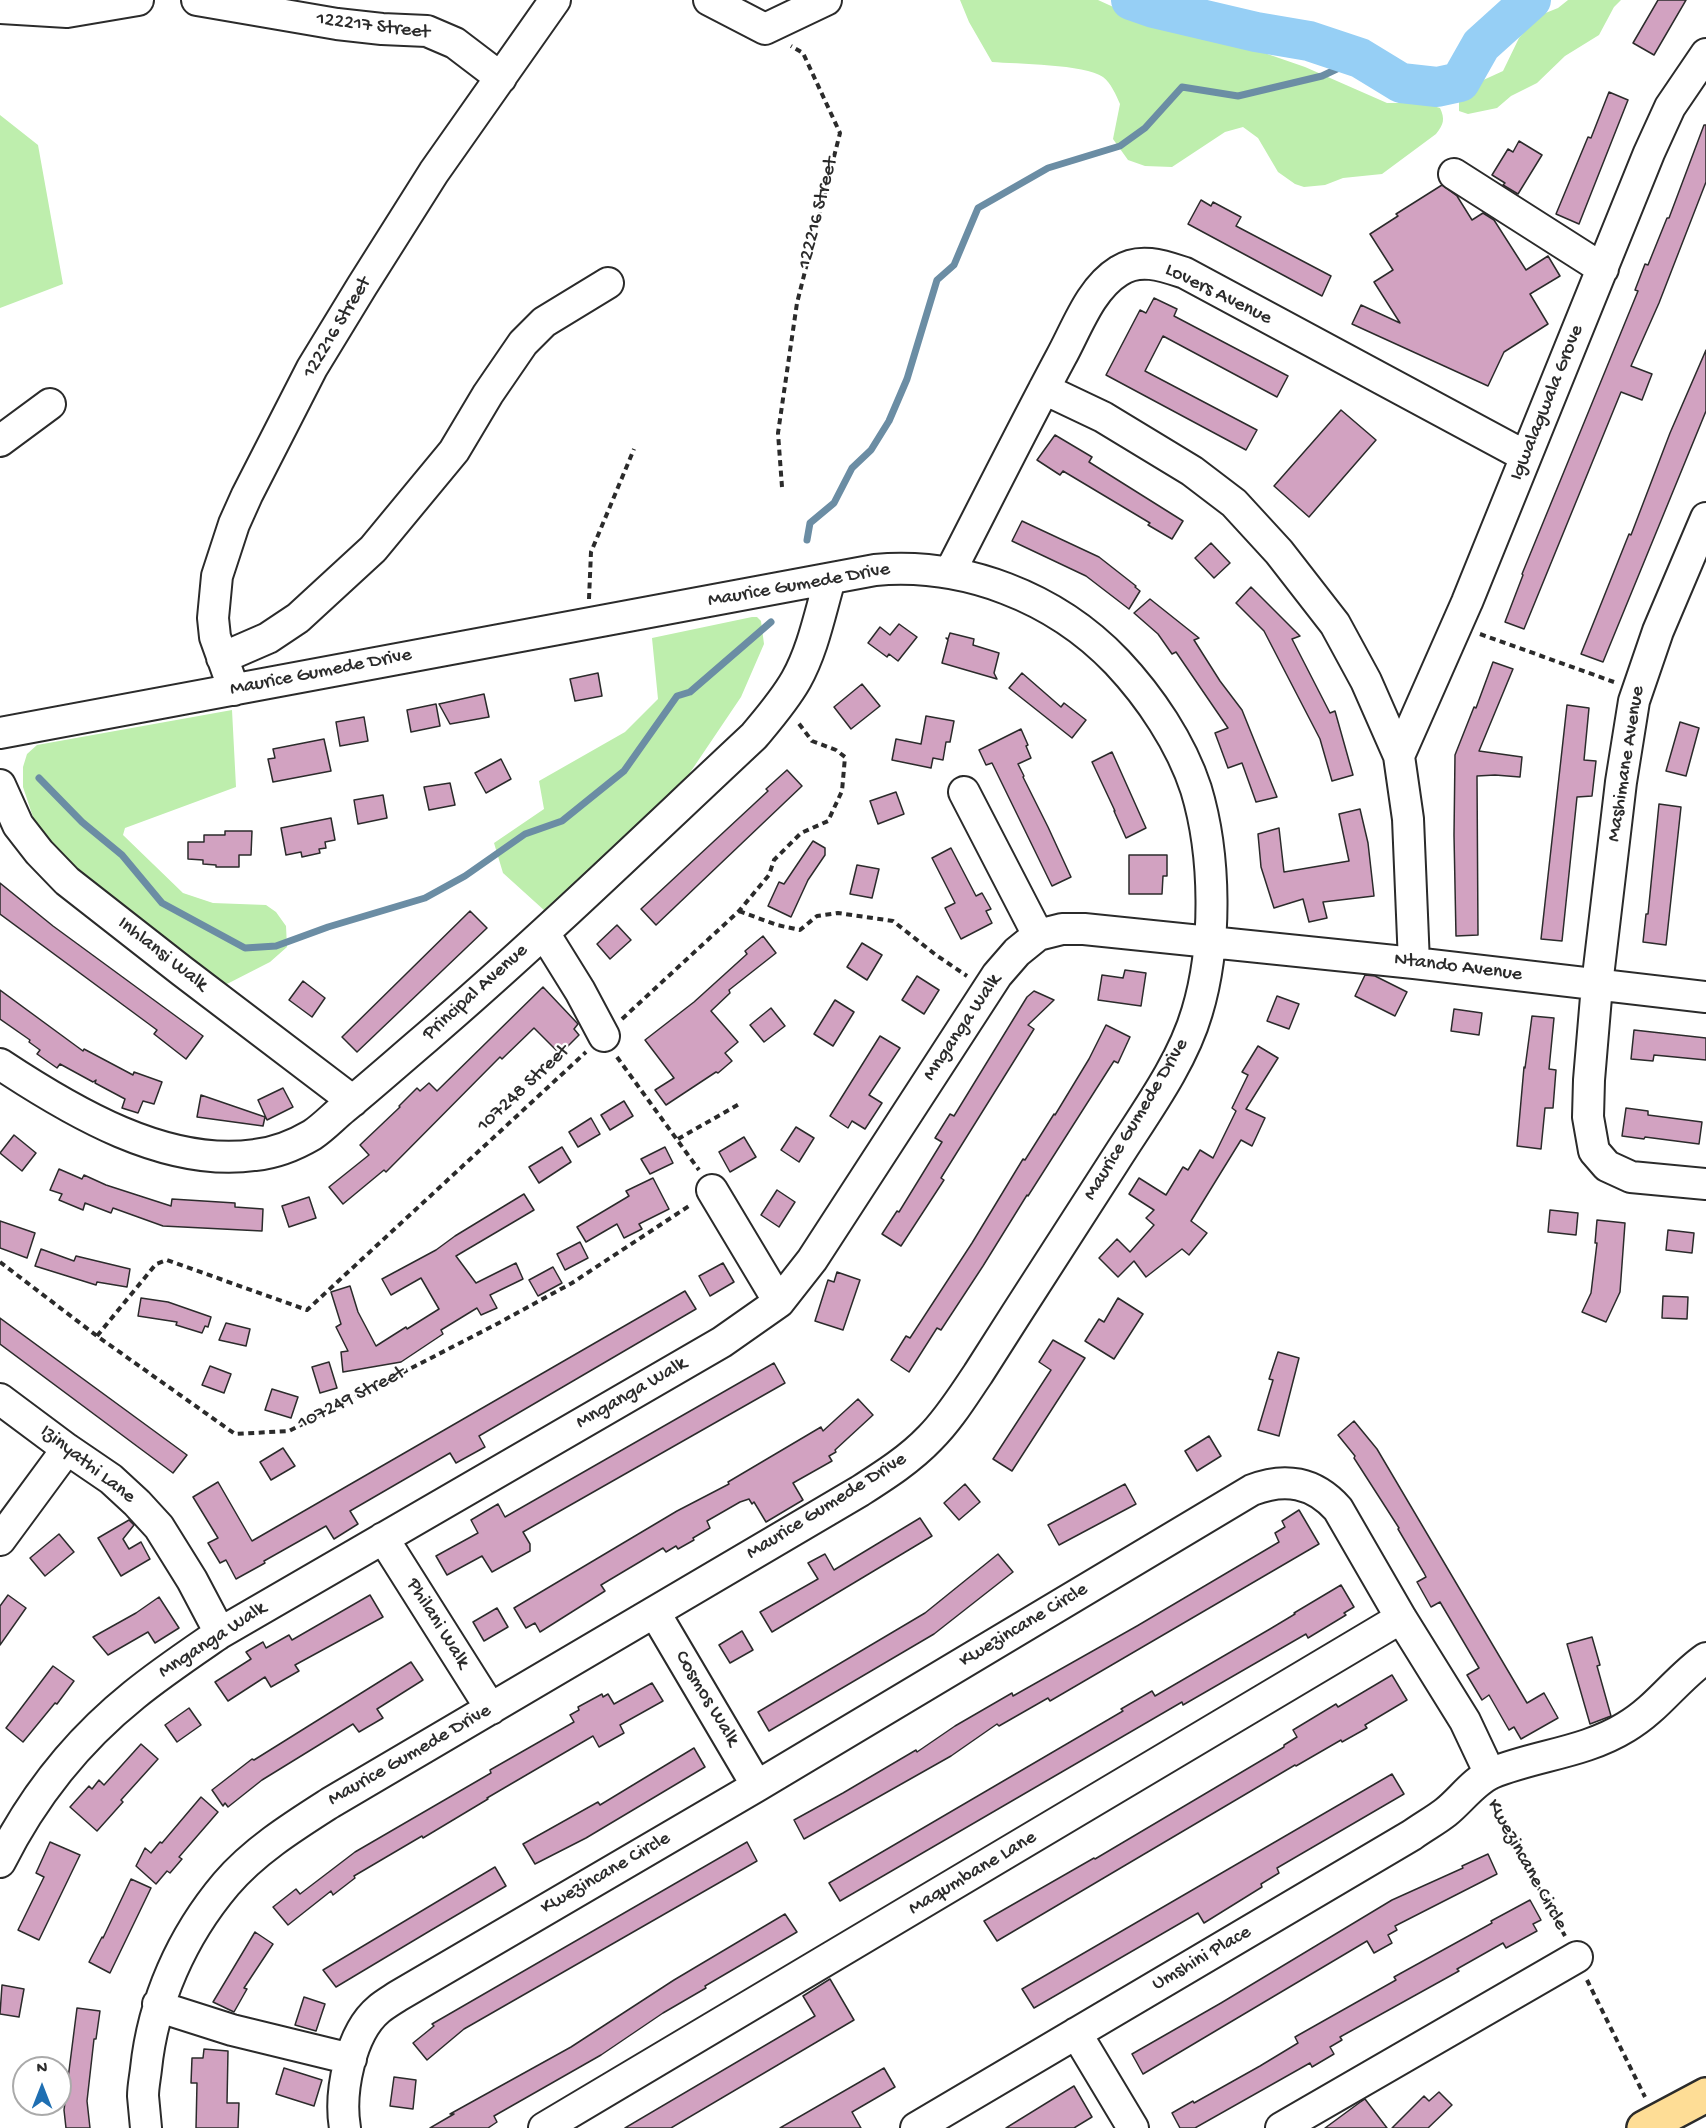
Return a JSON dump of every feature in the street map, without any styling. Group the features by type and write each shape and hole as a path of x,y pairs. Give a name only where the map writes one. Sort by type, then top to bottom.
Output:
{"main road":[{"path":"1650,2125 1706,2095"}],"street":[{"path":"0,8 68,12 138,0"},
{"name":"122217 Street","path":"197,0 337,24 427,31 455,43 501,78"},
{"name":"122216 Street","path":"234,690 215,637 213,618 218,576 234,524 247,495 312,368 362,286 434,172 555,0"},
{"path":"709,0 765,30 826,0"},
{"name":"Igwalagwala Grove","path":"1399,756 1457,625 1670,107 1706,54"},
{"path":"1454,174 1603,269"},
{"name":"Lovers Avenue","path":"950,572 1095,295 1108,279 1121,269 1133,265 1150,263 1185,273 1526,456"},
{"path":"222,658 284,629 373,549 454,450 523,343 544,322 608,283"},
{"path":"1044,389 1103,417 1192,471 1234,503 1280,552 1335,624 1366,681 1399,756 1408,819 1414,963"},
{"path":"0,441 50,404"},
{"name":"Mashimane Avenue","path":"1706,518 1658,631 1637,691 1621,782 1598,985 1588,1117 1594,1151 1607,1166 1622,1174 1706,1184"},
{"name":"Maurice Gumede Drive","path":"0,733 830,579 897,568 920,568 950,572 997,584 1035,602 1071,623 1102,647 1129,675 1179,747 1196,789 1205,830 1211,878 1210,942 1205,983 1197,1014 1178,1058 1150,1106 978,1374 931,1438 898,1466 860,1491 330,1803 255,1856 226,1883 176,1959 158,2004 149,2044 143,2094 146,2128"},
{"name":"Principal Avenue","path":"0,1064 66,1107 111,1128 151,1142 213,1156 256,1155 283,1149 313,1134 544,933 754,736 780,706 797,678 808,652 830,579"},
{"name":"Inhlansi Walk","path":"0,785 18,825 39,852 68,881 353,1101"},
{"path":"964,792 1038,935 1062,930 1084,929 1210,942"},
{"path":"544,933 604,1036"},
{"name":"Mnganga Walk","path":"0,1862 33,1804 96,1729 134,1695 220,1633 722,1342 779,1302 812,1260 987,989 1017,952 1038,935"},
{"name":"Ntando Avenue","path":"1210,942 1706,997"},
{"path":"712,1190 779,1302"},
{"name":"Izinyathi Lane","path":"0,1399 111,1479 137,1503 159,1527 192,1580 220,1633"},
{"path":"0,1540 68,1449"},
{"name":"Kwezincane Circle","path":"345,2128 342,2111 348,2067 365,2026 377,2010 1252,1490 1268,1483 1288,1482 1310,1487 1327,1497 1338,1509 1401,1618 1465,1721 1485,1778"},
{"name":"Philani Walk","path":"383,1538 490,1709"},
{"name":"Cosmos Walk","path":"655,1612 757,1786"},
{"name":"Maqumbane Lane","path":"550,2126 1401,1618"},
{"path":"1485,1778 1609,1737 1629,1726 1645,1713 1685,1673 1706,1658"},
{"name":"Umshini Place","path":"916,2128 1412,1835 1446,1812 1485,1778"},
{"path":"1281,2128 1576,1957"},
{"path":"158,2004 172,2011 232,2030 351,2059"},
{"path":"1076,2033 1133,2128"}],"path":[{"name":"122216 Street","path":"765,30 803,53 840,133 797,303 778,433 782,487"},
{"path":"587,624 591,552 634,449"},
{"path":"1457,625 1637,691"},
{"name":"107248 Street","path":"97,1336 156,1264 167,1260 307,1310 739,911 769,874 774,860 801,833 828,821 842,791 845,757 836,750 812,741 802,725 780,706"},
{"path":"739,911 777,925 801,930 817,916 838,912 893,921 936,955 987,989"},
{"path":"604,1036 712,1190"},
{"path":"678,1139 741,1103"},
{"name":"107249 Street","path":"0,1262 97,1336 235,1434 289,1431 485,1331 572,1283 712,1190"},
{"name":"Kwezincane Circle","path":"1485,1778 1576,1957 1650,2125"}],"green space":[{"path":"960,0 1098,0 1153,25 1224,39 1305,67 1387,103 1423,103 1440,108 1443,121 1436,134 1382,174 1343,178 1325,185 1304,187 1295,184 1278,172 1258,138 1243,127 1225,132 1172,167 1145,166 1128,160 1113,139 1120,104 1113,89 1103,77 1081,69 992,62 969,22"},
{"path":"1568,0 1621,0 1614,7 1599,35 1565,56 1537,83 1511,96 1497,108 1468,114 1459,111 1459,102 1479,82 1503,71 1519,38 1538,16 1558,8"},
{"path":"0,115 38,145 63,284 0,308"},
{"path":"757,617 761,621 764,644 741,697 681,786 545,911 503,873 494,843 544,809 539,781 625,732 658,699 652,638"},
{"path":"232,710 236,787 125,828 123,835 183,893 213,903 266,905 276,912 286,926 287,947 270,962 225,985 61,860 36,826 23,787 23,767 27,754 37,745"}],"building":[{"path":"1658,0 1686,0 1654,55 1633,43"},
{"path":"1609,92 1628,100 1579,224 1556,214 1588,137 1591,138"},
{"path":"1704,125 1706,125 1706,182 1659,303 1631,366 1652,374 1642,400 1621,392 1524,629 1505,622 1522,574 1638,291 1635,290 1645,264 1648,265 1667,218 1669,218"},
{"path":"1519,141 1542,155 1518,194 1492,175 1508,149 1513,152"},
{"path":"1442,185 1457,196 1472,220 1483,213 1494,220 1526,270 1548,256 1560,276 1530,294 1548,324 1504,352 1488,386 1352,324 1361,305 1400,323 1374,282 1393,270 1370,234 1398,216 1396,214"},
{"path":"1201,200 1211,206 1213,202 1241,217 1236,226 1331,276 1322,296 1188,224"},
{"path":"1154,298 1177,309 1174,316 1288,376 1277,397 1163,336 1145,371 1257,430 1246,450 1106,375 1140,310 1146,313"},
{"path":"1706,350 1706,411 1603,662 1581,654 1629,534 1631,535 1670,433"},
{"path":"1341,410 1376,440 1309,517 1274,486"},
{"path":"1055,435 1092,457 1089,462 1183,521 1172,539 1148,525 1150,523 1063,471 1060,475 1037,460"},
{"path":"1022,521 1099,557 1136,586 1140,591 1129,609 1086,576 1012,541"},
{"path":"1211,543 1230,563 1214,578 1195,558"},
{"path":"1251,587 1300,636 1292,639 1330,713 1335,711 1353,775 1332,781 1320,739 1264,631 1236,603"},
{"path":"1150,599 1199,638 1194,640 1242,710 1277,797 1256,802 1242,763 1228,768 1215,733 1228,728 1176,652 1172,654 1158,634 1134,613"},
{"path":"899,624 917,637 898,661 889,654 887,657 868,643 880,627 890,635"},
{"path":"950,633 974,639 973,645 999,653 994,673 997,679 942,663 948,640 946,638 948,639"},
{"path":"1493,662 1513,669 1479,751 1522,757 1520,777 1477,776 1478,935 1456,936 1455,755"},
{"path":"598,673 602,696 575,701 570,679"},
{"path":"1022,673 1061,707 1064,703 1086,720 1072,738 1009,688"},
{"path":"862,684 880,706 851,729 834,707"},
{"path":"484,694 489,717 450,724 439,704"},
{"path":"436,704 440,726 411,732 407,710"},
{"path":"1567,705 1589,708 1584,760 1596,761 1592,796 1577,797 1562,941 1541,939"},
{"path":"926,716 954,721 950,742 946,742 943,760 933,758 931,768 892,760 896,739 921,744"},
{"path":"364,717 368,741 340,746 336,722"},
{"path":"1680,722 1699,728 1686,776 1666,771"},
{"path":"1021,729 1031,758 1018,764 1071,877 1052,886 992,763 986,765 979,750"},
{"path":"324,739 331,771 273,782 268,759 275,758 273,749"},
{"path":"1112,752 1146,828 1126,838 1092,762"},
{"path":"501,759 511,779 486,793 475,773"},
{"path":"787,770 802,786 656,925 641,909 768,791 766,789"},
{"path":"450,783 455,805 429,810 424,787"},
{"path":"896,792 904,814 878,824 870,801"},
{"path":"383,795 387,818 358,824 354,800"},
{"path":"1659,804 1681,807 1666,945 1643,942"},
{"path":"1360,809 1368,843 1374,896 1323,902 1327,918 1309,922 1303,899 1274,908 1261,867 1258,834 1279,828 1284,872 1349,861 1339,814"},
{"path":"331,818 335,840 325,842 326,848 319,849 320,853 302,857 301,852 286,855 281,828"},
{"path":"225,831 252,831 251,855 239,855 239,867 216,867 216,865 203,864 203,860 188,859 188,842 204,842 204,835 225,835"},
{"path":"813,841 825,848 825,855 808,880 791,917 768,906 779,882 784,884"},
{"path":"951,848 976,896 982,893 991,909 986,911 992,923 961,939 945,908 955,903 932,858"},
{"path":"1129,855 1167,855 1167,876 1163,876 1162,894 1129,894"},
{"path":"857,865 879,869 872,898 850,894"},
{"path":"0,883 53,926 203,1036 186,1059 154,1034 157,1030 0,914"},
{"path":"470,911 487,928 357,1052 342,1037"},
{"path":"617,925 631,940 610,959 597,944"},
{"path":"763,936 776,953 729,990 730,993 711,1011 738,1042 725,1053 732,1061 718,1073 716,1072 666,1105 655,1090 674,1078 645,1040 694,1002 747,954 745,951"},
{"path":"862,943 882,955 867,980 847,967"},
{"path":"1125,970 1146,973 1141,1006 1098,1000 1102,975 1123,978"},
{"path":"1365,975 1375,976 1407,992 1395,1016 1355,996"},
{"path":"917,976 939,990 924,1014 902,1000"},
{"path":"303,981 325,998 312,1017 289,1000"},
{"path":"543,987 578,1024 574,1029 579,1035 560,1054 534,1028 502,1059 500,1057 386,1172 384,1170 343,1204 329,1187 369,1155 360,1145 417,1088 420,1091 429,1083 437,1091"},
{"path":"0,990 83,1051 84,1049 133,1075 134,1072 162,1082 154,1104 143,1101 138,1113 122,1108 125,1099 95,1083 96,1080 93,1082 60,1064 57,1068 37,1054 40,1050 29,1042 30,1040 0,1019"},
{"path":"1034,991 1054,1000 1028,1025 1034,1029 941,1178 944,1180 901,1246 882,1234 897,1211 899,1212 942,1142 935,1138 950,1114 954,1116 1027,997"},
{"path":"1277,996 1299,1004 1289,1029 1267,1021"},
{"path":"835,1000 854,1012 833,1046 814,1034"},
{"path":"771,1008 785,1026 764,1042 750,1025"},
{"path":"1454,1009 1482,1013 1479,1035 1451,1031"},
{"path":"1532,1016 1554,1018 1549,1069 1556,1070 1553,1108 1545,1108 1541,1149 1517,1146 1524,1067"},
{"path":"1106,1025 1130,1037 1118,1063 1114,1061 941,1330 937,1328 909,1372 891,1360 906,1336 910,1338 1023,1159 1025,1160 1055,1115 1089,1059"},
{"path":"1634,1030 1706,1038 1706,1060 1654,1055 1653,1061 1631,1059"},
{"path":"880,1036 900,1048 869,1095 882,1103 865,1129 852,1121 848,1128 830,1116"},
{"path":"1258,1046 1278,1058 1246,1109 1265,1118 1252,1146 1241,1140 1191,1221 1207,1233 1189,1255 1182,1249 1146,1277 1134,1261 1118,1277 1099,1258 1117,1239 1130,1252 1154,1225 1146,1218 1154,1210 1129,1194 1139,1178 1166,1195 1183,1167 1188,1170 1200,1150 1213,1158 1236,1111 1232,1108 1248,1075 1242,1072"},
{"path":"283,1088 293,1107 267,1120 258,1100"},
{"path":"201,1095 265,1117 263,1126 197,1117"},
{"path":"624,1101 633,1116 610,1130 601,1115"},
{"path":"1626,1108 1648,1111 1648,1115 1702,1122 1699,1144 1622,1136"},
{"path":"591,1118 600,1134 578,1147 569,1132"},
{"path":"796,1127 814,1138 799,1162 781,1150"},
{"path":"14,1135 36,1153 22,1171 0,1153"},
{"path":"744,1137 756,1157 730,1172 719,1152"},
{"path":"562,1147 571,1162 539,1183 529,1167"},
{"path":"665,1147 673,1163 650,1174 641,1159"},
{"path":"59,1169 82,1179 84,1175 106,1185 171,1206 172,1199 235,1203 235,1207 263,1209 262,1231 163,1226 113,1208 111,1213 85,1203 83,1210 59,1200 62,1194 50,1190"},
{"path":"653,1178 669,1209 639,1224 642,1229 624,1238 617,1224 586,1242 577,1227 629,1196 626,1191"},
{"path":"777,1190 795,1202 779,1227 761,1215"},
{"path":"524,1194 534,1210 456,1256 476,1283 516,1263 523,1279 490,1295 497,1308 481,1315 477,1308 441,1330 443,1334 401,1362 343,1372 341,1352 348,1351 336,1327 341,1324 331,1292 350,1286 358,1312 376,1346 439,1309 421,1278 391,1295 382,1279 436,1250"},
{"path":"309,1197 316,1218 289,1227 282,1206"},
{"path":"1550,1210 1578,1213 1576,1235 1548,1232"},
{"path":"1597,1220 1625,1223 1620,1292 1606,1322 1582,1312 1591,1293 1597,1243 1595,1243"},
{"path":"0,1221 35,1233 27,1258 0,1248"},
{"path":"1668,1230 1694,1233 1692,1253 1666,1250"},
{"path":"580,1242 588,1258 565,1270 557,1254"},
{"path":"41,1249 74,1261 76,1256 130,1269 127,1287 97,1282 96,1285 35,1266"},
{"path":"723,1263 734,1282 710,1296 699,1276"},
{"path":"553,1267 562,1283 538,1296 529,1280"},
{"path":"837,1272 860,1280 843,1330 815,1321 828,1280 834,1282"},
{"path":"685,1291 696,1309 479,1436 485,1447 456,1463 450,1453 350,1511 358,1524 334,1539 326,1526 236,1579 226,1560 220,1563 208,1543 218,1538 193,1497 218,1482 252,1541"},
{"path":"1663,1296 1688,1297 1687,1319 1662,1318"},
{"path":"141,1298 168,1302 211,1317 208,1327 205,1326 202,1333 176,1325 177,1322 138,1316"},
{"path":"1118,1298 1143,1314 1114,1359 1085,1341 1099,1319 1104,1322"},
{"path":"0,1318 187,1455 173,1473 0,1344"},
{"path":"226,1323 250,1329 246,1346 219,1340"},
{"path":"1053,1340 1085,1358 1012,1471 993,1459 1051,1370 1039,1362"},
{"path":"1278,1352 1299,1358 1279,1436 1258,1430 1273,1380 1269,1379"},
{"path":"329,1362 337,1388 320,1393 312,1367"},
{"path":"774,1363 785,1383 523,1532 530,1544 530,1551 492,1572 482,1556 447,1575 436,1556 478,1533 471,1520 498,1504 505,1517"},
{"path":"210,1366 231,1374 224,1393 202,1385"},
{"path":"272,1389 298,1397 291,1418 265,1410"},
{"path":"858,1399 873,1415 835,1450 836,1452 829,1456 832,1461 793,1483 803,1500 766,1522 754,1502 752,1504 749,1499 740,1502 707,1521 710,1528 693,1538 694,1540 678,1549 676,1546 666,1552 663,1548 601,1585 605,1591 540,1632 535,1623 526,1628 514,1608 677,1511 729,1484 728,1482 821,1427 823,1431"},
{"path":"1354,1421 1377,1449 1527,1703 1544,1693 1558,1718 1521,1739 1514,1727 1509,1730 1489,1695 1482,1700 1467,1675 1479,1668 1440,1602 1431,1607 1417,1582 1426,1577 1424,1573 1399,1528 1354,1458 1355,1456 1338,1435"},
{"path":"1209,1436 1221,1456 1197,1471 1185,1451"},
{"path":"283,1448 295,1466 271,1480 260,1462"},
{"path":"965,1484 980,1502 959,1520 944,1503"},
{"path":"1125,1484 1136,1504 1059,1545 1048,1525"},
{"path":"1299,1510 1319,1544 1050,1701 1048,1698 999,1726 997,1724 951,1756 804,1839 794,1820 916,1750 917,1752 955,1726 1012,1693 1013,1696 1137,1626 1279,1542 1275,1533 1285,1527 1282,1521"},
{"path":"920,1518 932,1536 772,1632 760,1612 818,1579 808,1563 825,1554 834,1570"},
{"path":"129,1520 134,1525 123,1539 129,1549 141,1542 150,1559 121,1576 98,1538"},
{"path":"59,1534 74,1552 45,1576 30,1558"},
{"path":"998,1554 1013,1572 934,1634 769,1731 758,1712 925,1613"},
{"path":"1341,1585 1354,1607 1344,1613 1346,1615 1308,1638 1306,1634 1183,1705 1182,1702 840,1901 829,1883 1123,1711 1121,1709 1152,1691 1155,1696"},
{"path":"8,1595 26,1608 0,1645 0,1606"},
{"path":"370,1595 383,1617 295,1665 299,1671 271,1687 265,1677 228,1701 215,1682 251,1659 246,1652 263,1642 266,1648 289,1635 292,1640"},
{"path":"159,1597 179,1628 155,1643 148,1632 108,1655 93,1637"},
{"path":"497,1608 508,1627 484,1641 473,1622"},
{"path":"742,1631 753,1650 730,1663 719,1645"},
{"path":"1592,1637 1600,1665 1597,1666 1611,1716 1590,1724 1567,1644"},
{"path":"411,1662 423,1680 377,1709 383,1718 359,1732 353,1724 262,1780 228,1807 225,1803 223,1806 212,1790 252,1759 254,1760"},
{"path":"53,1666 74,1681 23,1742 6,1728"},
{"path":"1392,1675 1407,1700 1365,1725 1367,1728 1295,1765 997,1941 984,1921 1095,1859 1284,1747 1297,1737 1293,1730 1336,1704 1338,1707"},
{"path":"652,1683 663,1701 620,1725 624,1733 599,1747 593,1736 423,1838 422,1836 354,1876 355,1878 333,1895 331,1891 288,1925 273,1907 296,1889 300,1894 355,1852 574,1722 570,1715 579,1710 578,1707 602,1694 603,1697 608,1694 614,1704"},
{"path":"189,1708 201,1725 177,1742 165,1725"},
{"path":"141,1744 158,1759 97,1831 70,1807 89,1786 92,1789 99,1780 104,1785"},
{"path":"694,1748 705,1767 586,1838 535,1864 523,1844 598,1802 600,1805"},
{"path":"1392,1774 1404,1794 1277,1868 1279,1873 1261,1884 1262,1887 1204,1923 1198,1913 1034,2008 1022,1989"},
{"path":"201,1797 218,1812 179,1857 182,1859 170,1873 167,1871 156,1884 136,1866 145,1848 151,1853 160,1842 162,1843"},
{"path":"50,1842 80,1855 39,1940 18,1930 44,1877 36,1873"},
{"path":"747,1842 757,1861 464,2029 427,2060 413,2043 434,2026 432,2024"},
{"path":"1488,1854 1497,1874 1395,1926 1397,1930 1388,1935 1392,1943 1374,1953 1367,1941 1143,2074 1132,2054 1392,1900 1463,1868 1462,1866"},
{"path":"495,1867 506,1886 336,1987 323,1970"},
{"path":"131,1879 151,1888 110,1973 89,1962"},
{"path":"1530,1900 1541,1920 1533,1924 1537,1931 1506,1948 1503,1943 1457,1969 1459,1971 1340,2037 1342,2040 1330,2047 1334,2054 1312,2067 1310,2063 1195,2128 1180,2128 1172,2113 1260,2066 1298,2043 1295,2037 1396,1980 1394,1977"},
{"path":"785,1914 797,1932 705,1986 706,1988 663,2013 601,2055 494,2116 497,2122 488,2128 430,2128 454,2114 450,2114 571,2047 674,1980"},
{"path":"255,1932 273,1944 244,1988 247,1989 234,2012 213,2002"},
{"path":"830,1979 854,2020 671,2128 625,2128 815,2016 803,1996"},
{"path":"2,1985 24,1989 19,2017 0,2014"},
{"path":"304,1997 325,2004 316,2031 295,2025"},
{"path":"77,2008 100,2011 96,2039 94,2039 87,2101 90,2128 66,2128 65,2116 72,2116 71,2056"},
{"path":"204,2049 228,2051 227,2103 239,2103 238,2128 196,2128 197,2083 191,2083 192,2058 203,2058"},
{"path":"284,2068 322,2080 314,2106 276,2094"},
{"path":"884,2068 895,2087 852,2112 861,2128 780,2128"},
{"path":"394,2077 416,2080 413,2109 390,2106"},
{"path":"1074,2086 1092,2117 1074,2128 1006,2128"},
{"path":"1439,2092 1452,2105 1428,2128 1392,2128 1424,2096 1429,2101"},
{"path":"1365,2099 1387,2128 1325,2128 1359,2103"}],"waterway":[{"path":"1131,0 1154,8 1256,32 1309,41 1360,58 1401,83 1437,87 1460,82 1481,45 1531,0"},
{"path":"807,540 810,523 834,503 852,468 871,450 889,421 907,379 937,280 954,265 978,208 1048,168 1120,146 1145,128 1182,87 1238,96 1322,76 1360,58"},
{"path":"39,778 82,822 122,855 162,903 245,948 276,946 328,927 425,898 465,876 525,834 562,821 624,771 677,696 690,692 771,622"}]}
